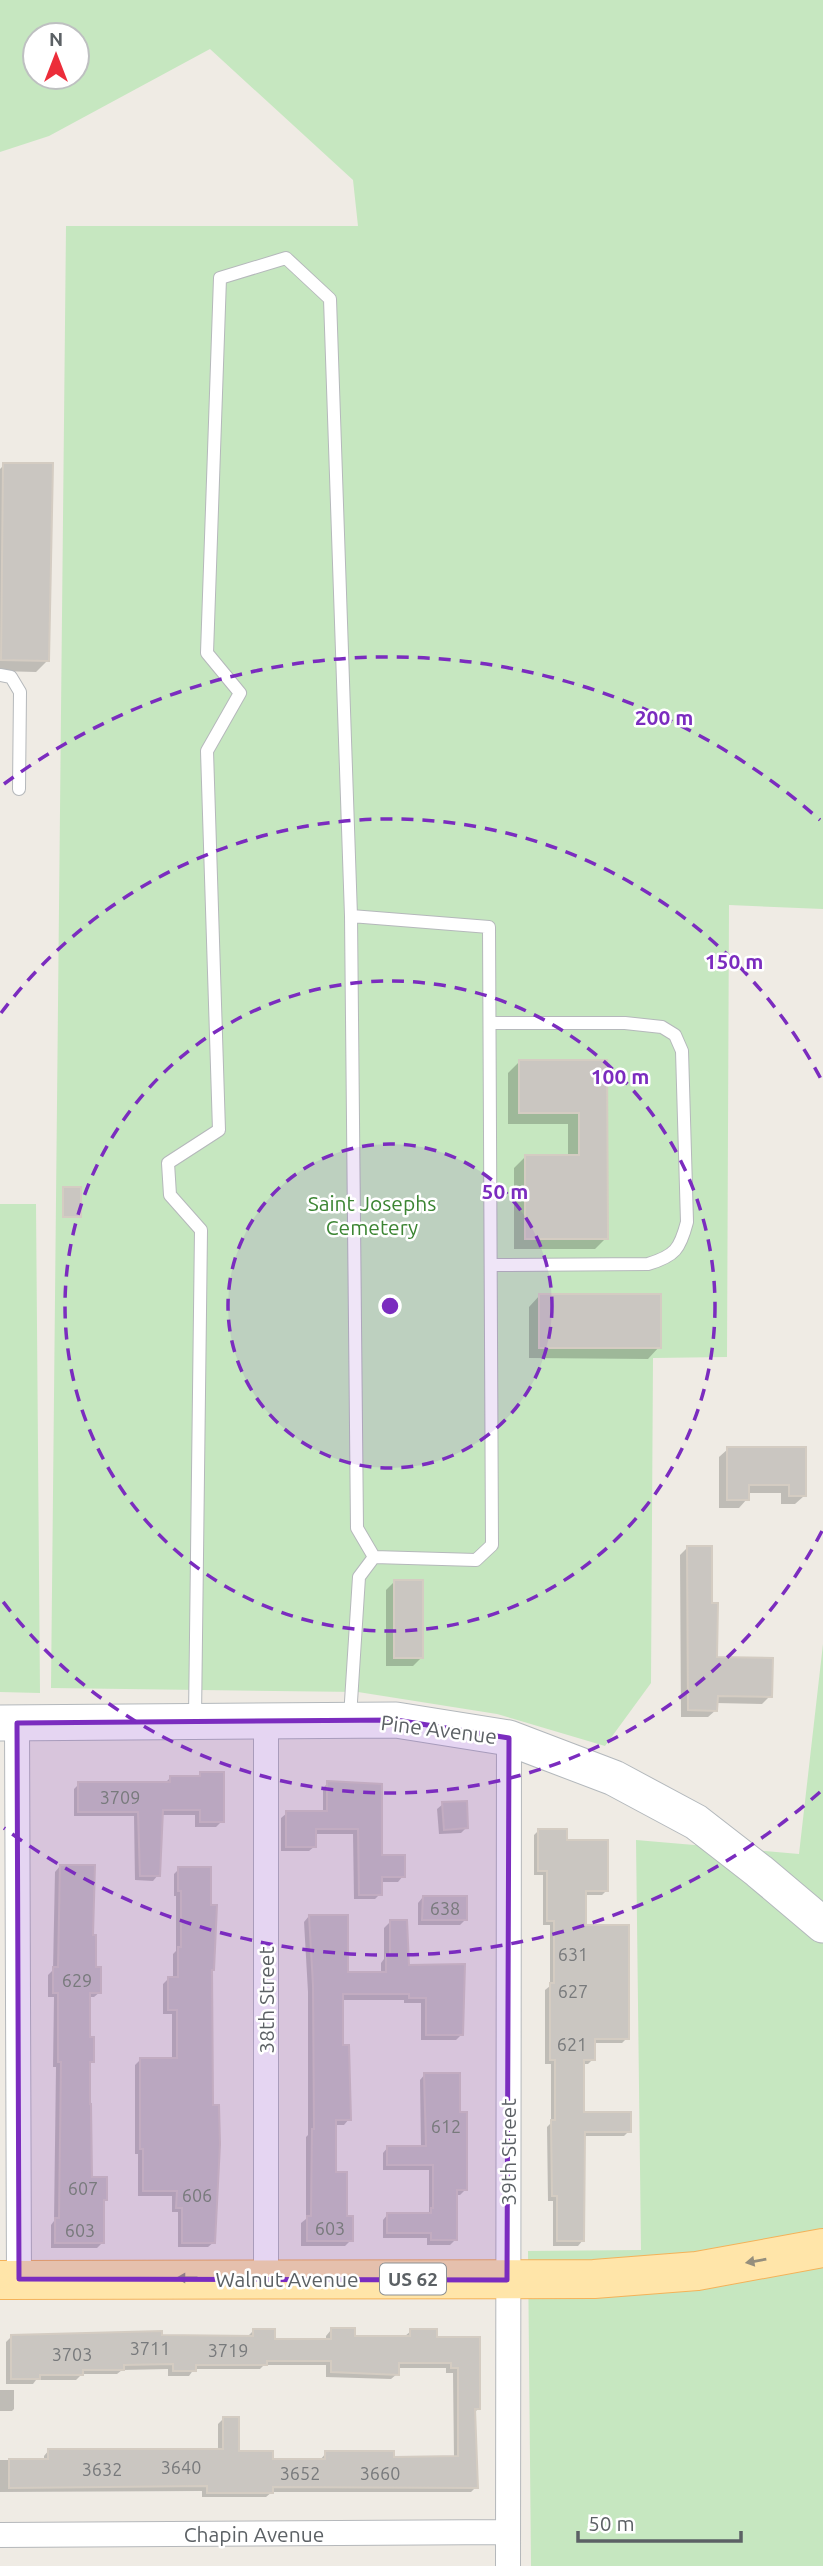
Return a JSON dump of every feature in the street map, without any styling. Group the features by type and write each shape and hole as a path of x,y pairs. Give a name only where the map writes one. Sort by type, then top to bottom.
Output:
{"main road":[{"name":"Pine Avenue","path":"8,1723 396,1720 509,1738 614,1778 696,1822 823,1925"},
{"name":"Walnut Avenue","path":"9,2279 594,2279 697,2271 823,2248"}],"street":[{"path":"8,1723 9,2279"},
{"name":"38th Street","path":"266,1723 266,2278"},
{"name":"39th Street","path":"508,2566 509,1738"},
{"name":"Chapin Avenue","path":"0,2535 508,2532"}],"lane":[{"path":"195,1723 201,1230 170,1195 168,1163 219,1130 207,751 240,693 207,653 220,278 286,258 330,299 351,916 356,1528 374,1556"},
{"path":"0,675 11,677 20,692 19,789"},
{"path":"351,916 489,927 492,1545 476,1560 374,1556"},
{"path":"490,1023 625,1023 662,1027 675,1035 682,1051 687,1223 682,1243 668,1258 648,1264 491,1265"},
{"path":"350,1721 359,1577 374,1556"}],"highlighted area":[{"path":"396,1720 509,1738 507,2280 19,2279 17,1723"}],"green space":[{"name":"Saint Josephs Cemetery","path":"0,0 823,0 823,909 729,905 727,1357 653,1358 651,1683 605,1746 497,1714 358,1692 51,1688 66,226 358,226 353,180 210,49 49,136 0,152"},
{"path":"0,1204 36,1204 40,1693 0,1692"},
{"path":"823,1644 823,2566 531,2566 528,2251 641,2250 636,1840 799,1854"}],"building":[{"path":"3,463 53,463 49,661 1,660"},
{"path":"519,1060 607,1060 608,1239 525,1239 525,1155 579,1155 579,1113 519,1113"},
{"path":"63,1187 81,1187 81,1217 63,1217"},
{"path":"539,1294 661,1294 661,1348 539,1348"},
{"path":"727,1447 806,1447 806,1496 789,1496 789,1485 749,1485 749,1500 727,1500"},
{"path":"687,1546 712,1546 712,1603 718,1603 717,1657 773,1658 772,1697 718,1696 717,1711 688,1710"},
{"path":"394,1580 423,1580 423,1658 394,1658"},
{"path":"200,1772 224,1772 224,1822 200,1822 200,1810 163,1810 160,1876 140,1876 138,1812 78,1812 78,1782 170,1782 170,1776 200,1776"},
{"path":"327,1781 382,1784 382,1855 405,1855 405,1877 382,1877 382,1895 359,1895 358,1829 316,1829 316,1847 286,1847 286,1811 327,1811"},
{"path":"467,1801 468,1828 444,1830 442,1802"},
{"path":"538,1829 567,1829 567,1840 608,1840 608,1891 586,1891 586,1925 629,1925 629,2039 595,2039 595,2060 584,2060 584,2112 631,2112 631,2132 585,2132 584,2241 557,2241 557,2196 552,2196 551,2120 555,2120 555,2060 550,2060 550,1983 554,1983 554,1921 547,1921 547,1871 538,1871"},
{"path":"60,1865 95,1865 93,1935 96,1935 96,1967 101,1967 101,1993 90,1993 90,2037 94,2037 94,2062 90,2062 90,2104 92,2177 107,2177 104,2243 55,2243 55,2218 59,2218 61,2062 58,2062 58,1993 53,1993 53,1967 58,1967"},
{"path":"178,1867 211,1867 211,1905 217,1905 212,1970 213,2105 219,2105 220,2144 215,2243 182,2243 182,2208 176,2208 177,2191 143,2191 140,2058 177,2058 177,2010 168,2010 168,1977 178,1977 178,1947 181,1947"},
{"path":"423,1896 467,1896 467,1920 422,1920"},
{"path":"309,1915 348,1915 348,1972 386,1972 386,1955 390,1955 390,1920 407,1920 409,1965 465,1964 463,2035 426,2035 426,1998 409,1998 409,1994 343,1994 343,2045 349,2045 351,2120 336,2120 336,2172 347,2172 347,2216 353,2216 353,2241 307,2241 307,2216 311,2216 314,2129 313,1985"},
{"path":"424,2073 460,2073 460,2112 467,2112 467,2190 457,2190 457,2240 431,2240 431,2233 387,2233 387,2213 431,2213 433,2208 433,2165 387,2165 387,2146 426,2146"},
{"path":"331,2328 355,2328 355,2336 410,2336 410,2329 437,2329 437,2337 480,2337 480,2409 475,2409 478,2488 273,2487 273,2493 207,2493 207,2486 9,2488 9,2459 48,2459 48,2449 223,2449 223,2417 239,2417 239,2451 273,2451 273,2459 325,2459 325,2451 394,2451 394,2457 458,2456 458,2368 451,2368 451,2363 399,2363 399,2375 331,2372 331,2361 267,2361 267,2365 196,2365 196,2371 173,2371 173,2364 124,2365 124,2370 83,2370 83,2375 40,2375 40,2379 11,2379 11,2335 162,2331 162,2335 253,2336 253,2329 275,2329 275,2339 331,2339"}]}
